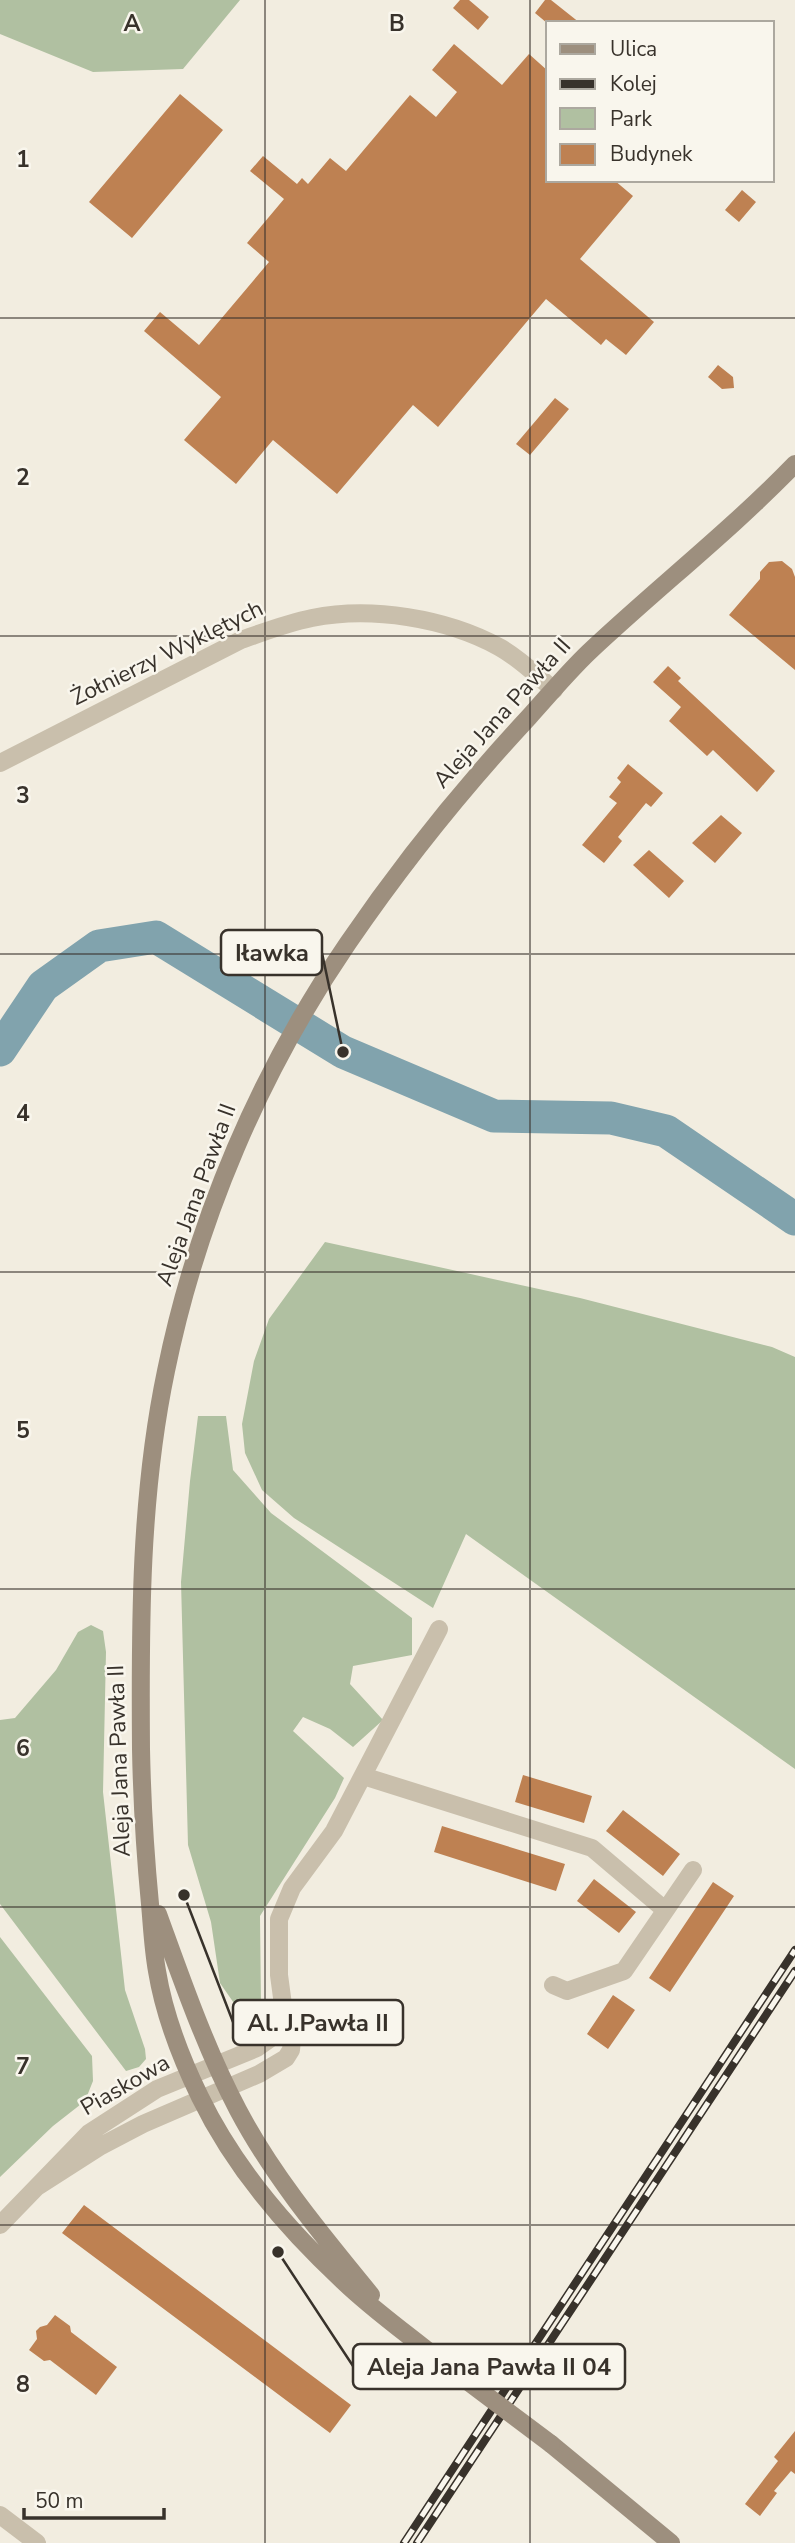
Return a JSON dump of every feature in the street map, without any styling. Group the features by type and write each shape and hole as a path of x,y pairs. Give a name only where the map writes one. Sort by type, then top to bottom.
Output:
{"main road":[{"name":"Aleja Jana Pawła II","path":"671,2543 551,2444 438,2359 346,2284 298,2235 234,2157 201,2099 168,2017 157,1971 142,1803 140,1681 143,1550 165,1373 204,1232 254,1106 292,1033 347,944 420,845 481,769 585,655 795,464"},
{"name":"Aleja Jana Pawła II","path":"149,1890 216,2066 239,2112 317,2230 391,2320"}],"street":[{"name":"Żołnierzy Wyklętych","path":"0,763 241,640 313,617 387,615 431,623 469,634 499,647 522,662 554,690"},
{"name":"Piaskowa","path":"37,2187 101,2146 167,2112 279,2064 286,2058 291,2050 292,2039 285,2020 279,1975 279,1919 292,1888 334,1831 439,1629"},
{"path":"363,1776 592,1848 665,1910"},
{"path":"552,1985 567,1991 624,1971 693,1870"},
{"name":"Piaskowa","path":"0,2225 89,2133 157,2090 257,2048 274,2036 285,2020"},
{"path":"0,2515 37,2543"}],"green space":[{"path":"0,0 240,0 183,69 93,72 0,34"},
{"path":"325,1242 580,1298 772,1347 795,1357 795,1769 466,1534 433,1608 294,1518 262,1490 245,1453 242,1424 254,1361 269,1319"},
{"path":"198,1416 226,1416 233,1470 271,1513 412,1618 412,1655 353,1666 350,1684 383,1720 353,1747 330,1729 303,1717 293,1731 344,1778 335,1798 260,1916 261,2005 238,2009 220,1983 211,1922 188,1845 181,1582"},
{"path":"91,1625 103,1631 106,1652 103,1792 125,1990 146,2059 139,2067 126,2071 0,1904 0,1720 15,1718 56,1670 78,1632"},
{"path":"0,1937 92,2056 93,2081 85,2101 53,2126 0,2177"}],"building":[{"path":"460,0 469,0 489,17 478,30 453,8"},
{"path":"545,0 551,0 577,21 546,22 535,13"},
{"path":"454,44 502,85 529,54 546,69 546,182 616,182 633,196 580,259 654,322 626,355 606,339 601,345 546,299 438,427 413,405 337,494 273,440 236,484 184,440 221,397 144,331 160,312 199,345 269,262 247,243 284,199 250,171 263,156 297,184 302,178 308,184 330,158 346,171 410,95 436,117 457,92 432,70"},
{"path":"180,94 223,130 132,238 89,202"},
{"path":"742,190 756,202 739,222 725,210"},
{"path":"718,365 733,377 734,388 722,389 708,377"},
{"path":"555,398 569,409 530,455 516,444"},
{"path":"782,561 792,569 795,577 795,670 729,615 760,579 760,572 769,562"},
{"path":"668,666 681,678 678,681 775,771 757,792 713,750 707,756 669,721 681,707 653,682"},
{"path":"628,764 663,793 651,807 646,803 618,837 622,841 604,863 582,845 617,803 609,797 621,782 617,778"},
{"path":"721,815 742,833 715,863 692,843"},
{"path":"649,850 684,881 669,898 633,865"},
{"path":"523,1775 592,1796 584,1823 515,1802"},
{"path":"623,1810 680,1854 663,1876 606,1831"},
{"path":"442,1826 565,1864 556,1891 434,1852"},
{"path":"594,1879 636,1912 619,1933 577,1901"},
{"path":"713,1882 734,1896 670,1992 649,1978"},
{"path":"613,1995 635,2010 608,2049 587,2034"},
{"path":"84,2205 351,2405 330,2433 62,2233"},
{"path":"55,2315 70,2326 71,2332 117,2367 96,2395 50,2360 44,2361 29,2350 37,2339 36,2331 47,2325"},
{"path":"795,2431 795,2474 791,2471 774,2491 777,2493 760,2516 745,2504 778,2461 774,2457"}],"waterway":[{"path":"0,1050 43,986 99,946 156,937 343,1052 494,1116 611,1118 666,1131 795,1219"}],"railway":[{"path":"404,2543 795,1950"},
{"path":"417,2543 795,1971"}],"place":[{"name":"Iławka","path":"343,1052"},
{"name":"Al. J.Pawła II","path":"184,1895"},
{"name":"Aleja Jana Pawła II 04","path":"278,2252"}]}
